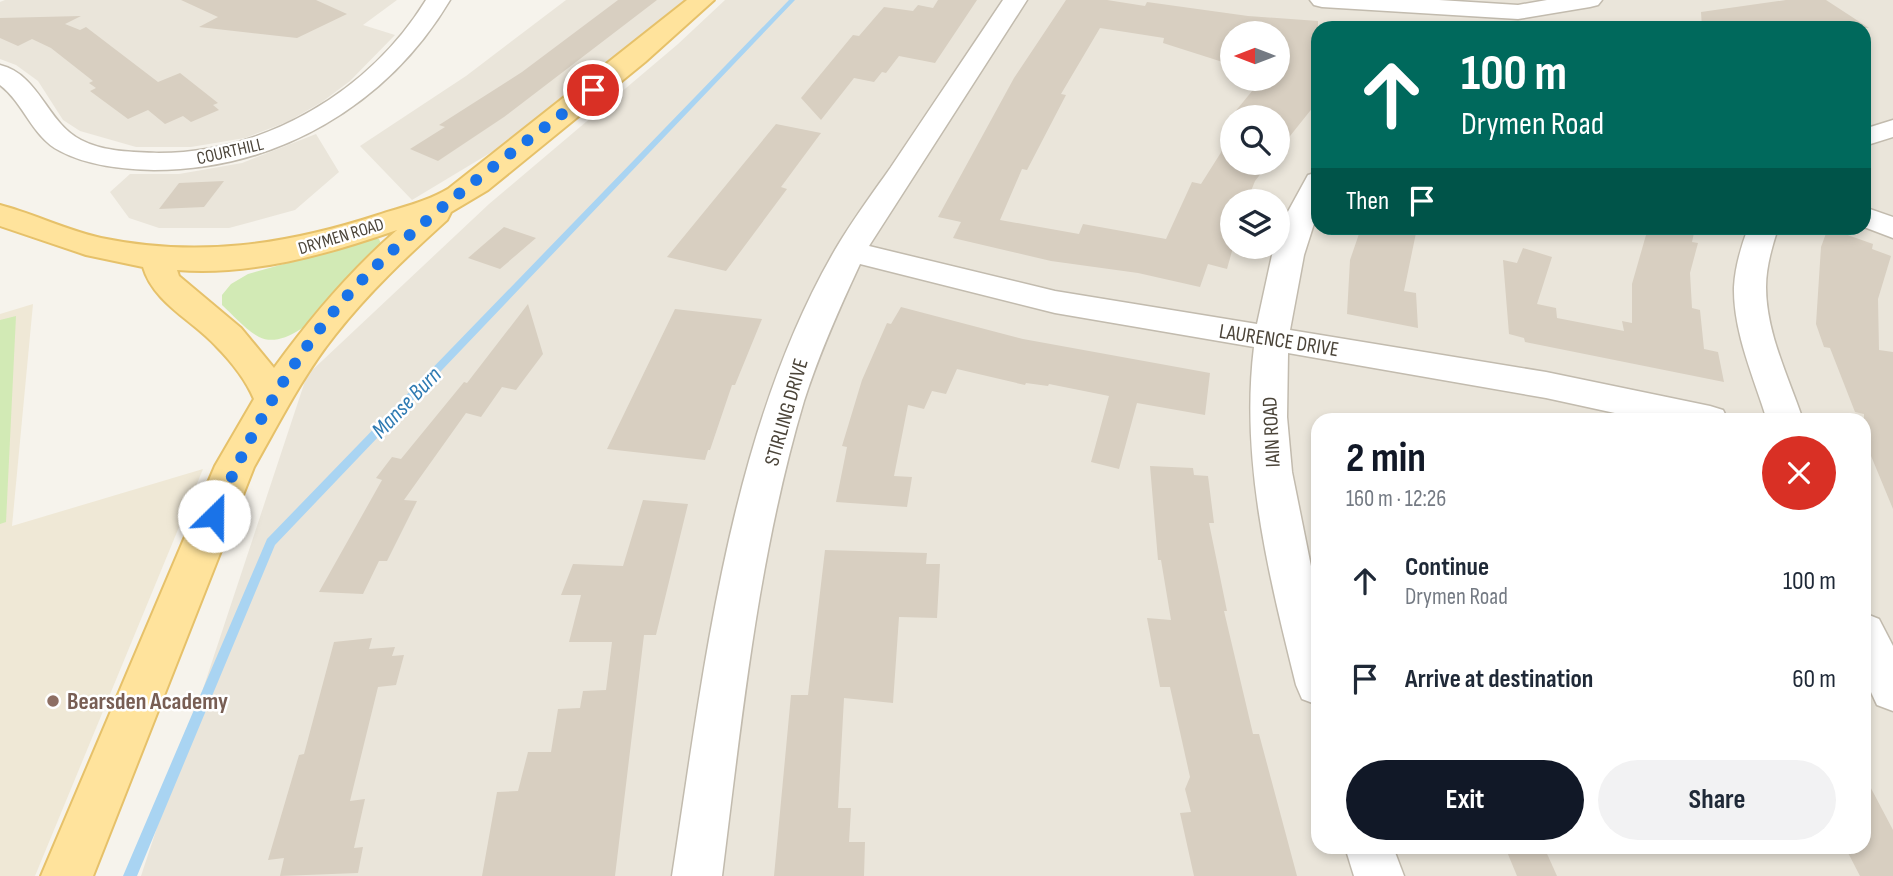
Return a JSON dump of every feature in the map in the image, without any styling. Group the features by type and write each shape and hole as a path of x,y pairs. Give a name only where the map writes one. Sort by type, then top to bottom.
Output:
{"main road":[{"name":"DRYMEN ROAD","path":"0,215 79,243 158,260 232,260 275,254 337,239 451,201 654,43 702,0"},
{"path":"67,876 235,466 273,399 321,328 373,268 451,201"},
{"path":"158,260 164,281 229,337 265,382 273,399"}],"street":[{"name":"COURTHILL","path":"0,73 22,89 46,127 65,143 124,160 183,161 212,157 279,139 344,103 371,80 403,46 438,0"},
{"name":"STIRLING DRIVE","path":"697,876 727,662 757,517 797,366 829,291 850,251 1014,0"},
{"path":"1321,0 1518,12 1590,0"},
{"path":"1497,21 1518,12"},
{"path":"1871,136 1893,128"},
{"name":"IAIN ROAD","path":"1311,197 1293,238 1279,285 1271,338 1269,446 1278,518 1311,656"},
{"path":"1871,219 1893,228"},
{"path":"1761,235 1750,288 1755,321 1783,413"},
{"name":"LAURENCE DRIVE","path":"850,251 1055,302 1546,385 1677,413"},
{"path":"1871,646 1893,691"},
{"path":"1371,854 1379,876"}],"shaded area":[{"path":"397,0 363,25 395,35 350,81 322,102 287,122 245,138 191,147 136,147 80,131 63,120 38,81 16,65 0,59 0,2"},
{"path":"566,0 684,0 510,141 412,200 360,146 466,76"},
{"path":"725,0 1893,0 1893,876 141,876 307,375 489,204 678,44"},
{"path":"316,134 339,172 295,210 229,228 159,228 129,218 110,192 130,174 179,174 242,163"},
{"name":"Bearsden Academy","path":"33,304 12,526 203,469 35,876 0,876 0,314"}],"green space":[{"path":"379,239 381,244 378,251 341,294 308,324 291,335 274,340 259,337 222,305 222,295 231,284 248,274"},
{"path":"16,316 6,522 0,524 0,320"}],"building":[{"path":"181,0 316,0 347,14 297,38 199,27 218,17"},
{"path":"618,0 657,0 504,117 438,161 410,149 445,127 439,125 522,72"},
{"path":"938,0 977,0 935,63 899,56 886,73 882,72 874,82 854,78 821,120 801,98 853,35 859,36 884,7 913,11 918,5 933,8"},
{"path":"1066,0 1107,0 1145,6 1147,2 1248,16 1318,21 1311,21 1311,110 1290,136 1290,105 1241,105 1252,91 1290,91 1290,21 1220,21 1220,61 1163,43 1164,38 1100,28 1061,94 1066,95 1027,170 1022,169 1000,220 1079,234 1083,224 1166,239 1192,182 1201,184 1220,154 1220,175 1260,175 1252,189 1220,189 1220,259 1230,259 1227,269 1208,264 1200,287 1138,273 1051,261 953,238 961,222 938,217 1014,78"},
{"path":"1786,0 1826,0 1858,21 1702,21 1701,12"},
{"path":"81,16 65,24 80,30 86,27 158,82 180,73 218,103 213,105 219,110 191,122 183,116 165,124 148,110 128,119 90,91 96,88 89,83 93,81 51,48 32,39 18,46 0,38 0,18"},
{"path":"776,124 821,133 781,187 787,189 726,271 667,257"},
{"path":"224,181 204,207 159,209 179,183"},
{"path":"504,227 536,238 500,269 468,258"},
{"path":"1359,235 1416,235 1404,291 1416,293 1418,328 1347,314 1350,260"},
{"path":"1646,235 1694,235 1692,242 1698,243 1690,273 1692,308 1700,310 1704,349 1718,352 1724,382 1525,342 1524,338 1509,334 1503,260 1517,263 1523,248 1552,257 1537,304 1556,308 1557,318 1624,331 1622,321 1632,323 1632,284"},
{"path":"1825,235 1848,235 1873,244 1872,249 1891,256 1878,299 1879,350 1893,352 1893,509 1871,456 1871,413 1855,412 1830,348 1824,347 1816,324 1821,247"},
{"path":"528,304 543,354 516,390 502,387 481,417 466,413 404,500 417,501 387,561 379,561 363,594 319,592 382,480 376,478 392,457 401,459 464,382 467,383"},
{"path":"901,307 1023,339 1210,373 1205,415 1137,403 1119,469 1091,462 1109,396 1049,384 1025,385 957,369 946,394 932,391 924,409 908,405 894,476 912,477 907,507 836,502 847,447 842,446 862,380 887,323 891,324"},
{"path":"675,309 762,319 735,385 732,385 710,450 705,460 607,449"},
{"path":"1150,466 1193,468 1194,475 1208,476 1214,523 1209,523 1227,611 1224,611 1253,734 1259,734 1297,876 1194,876 1180,813 1191,812 1185,789 1190,777 1170,687 1160,687 1147,618 1171,620 1161,560 1158,560"},
{"path":"643,500 688,504 656,635 644,635 615,876 482,876 497,792 518,791 528,752 551,752 558,709 580,708 583,691 606,690 612,642 569,642 581,595 561,595 573,564 623,566"},
{"path":"825,550 927,553 926,564 940,564 937,618 899,617 893,703 844,698 838,808 851,808 849,842 865,842 864,876 774,876 791,695 808,695"},
{"path":"372,638 369,649 395,647 392,656 404,655 396,685 378,687 350,801 365,799 354,848 363,847 358,873 280,876 284,858 268,860 299,755 304,754 334,642"},
{"path":"1871,788 1893,830 1893,876 1860,876 1849,854 1871,854"},
{"path":"1508,854 1547,854 1557,876 1517,876"}],"waterway":[{"name":"Manse Burn","path":"130,876 271,542 792,0"}],"place":[{"name":"Bearsden Academy","path":"53,701"}],"route":[{"path":"214,516 235,466 273,399 321,328 373,268 451,201 593,90"}]}
